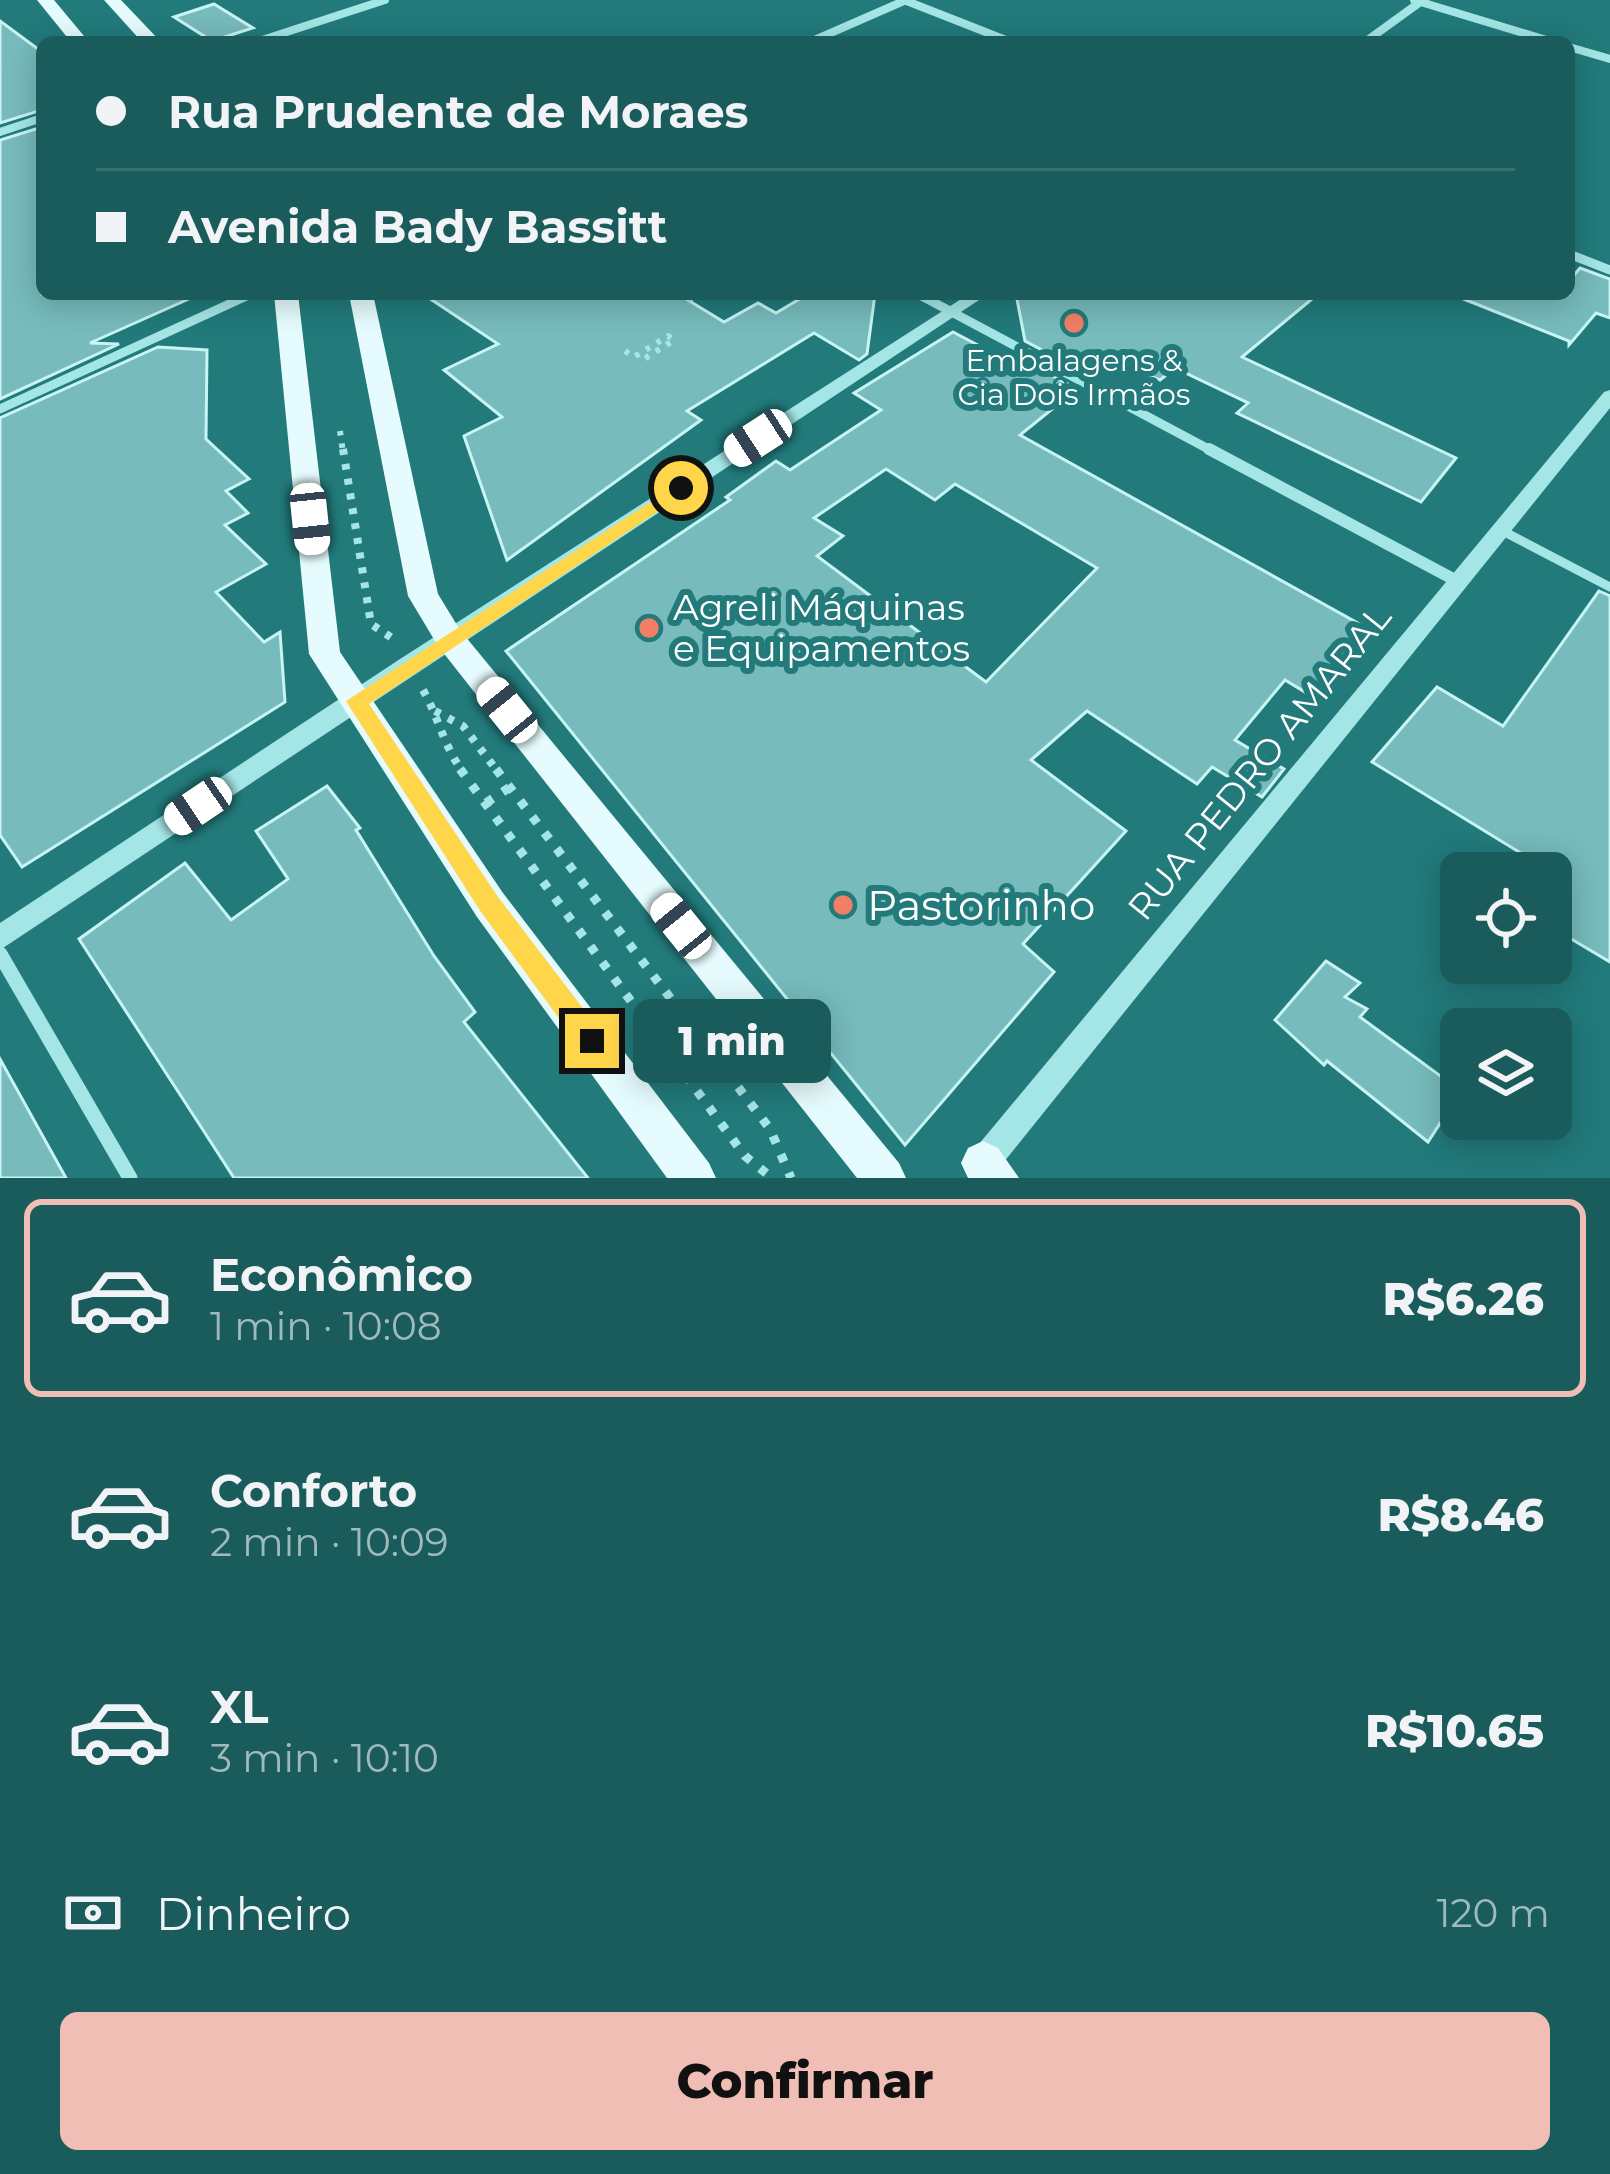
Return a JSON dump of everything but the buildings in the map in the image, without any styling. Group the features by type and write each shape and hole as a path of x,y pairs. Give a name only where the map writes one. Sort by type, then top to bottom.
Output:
{"main road":[{"path":"45,0 75,36"},
{"path":"112,0 146,36"},
{"path":"287,300 325,654 490,904 694,1178"},
{"path":"362,300 423,596 449,638 884,1178"}],"street":[{"path":"274,36 385,0"},
{"path":"823,36 905,0 996,36"},
{"path":"1372,36 1420,1 1534,36"},
{"path":"1575,49 1610,59"},
{"path":"0,132 36,120"},
{"path":"1575,256 1610,270"},
{"path":"0,409 238,300"},
{"path":"929,300 1457,580"},
{"path":"0,938 449,638 971,300"},
{"name":"RUA PEDRO AMARAL","path":"983,1173 1610,396"},
{"path":"0,954 130,1178"}],"lane":[{"path":"1499,529 1610,587"}],"path":[{"path":"625,351 634,357 668,336 674,340 641,361"},
{"path":"338,421 370,624 392,634"},
{"path":"772,1178 745,1156 442,744 435,711 463,726 695,1027 770,1129 791,1178"},
{"path":"486,803 510,786"},
{"path":"668,1051 695,1027"}],"place":[{"name":"Embalagens & Cia Dois Irmãos","path":"1074,323"},
{"name":"Agreli Máquinas e Equipamentos","path":"649,628"},
{"name":"Pastorinho","path":"843,905"}],"route":[{"path":"592,1041 490,904 356,701 681,488"}]}
